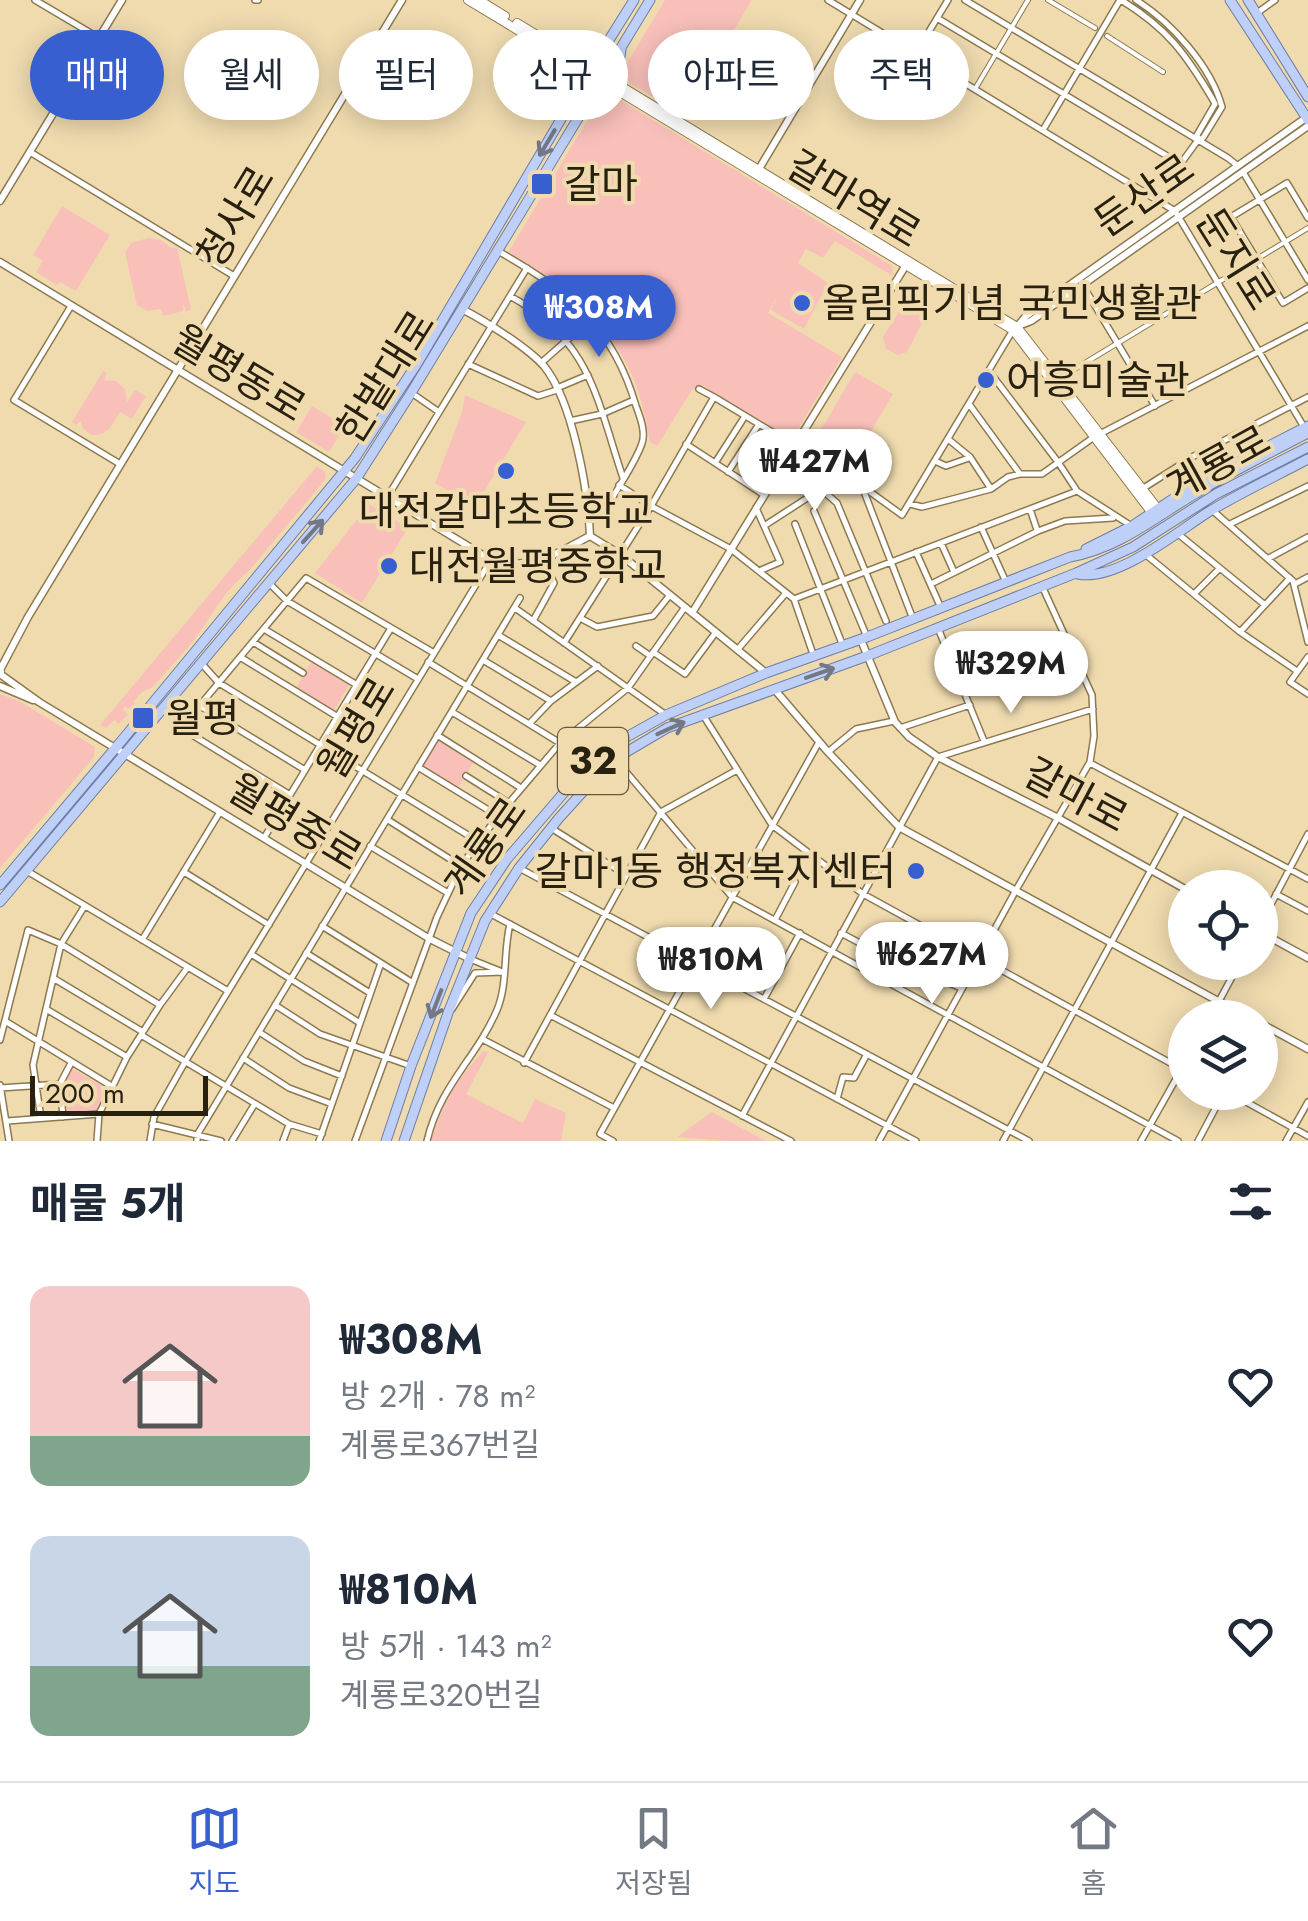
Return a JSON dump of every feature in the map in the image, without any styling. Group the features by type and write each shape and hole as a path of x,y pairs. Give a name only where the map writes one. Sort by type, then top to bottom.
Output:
{"main road":[{"name":"갈마역로","path":"468,0 520,30"},
{"name":"갈마역로","path":"479,0 526,30"},
{"name":"한밭대로","path":"616,30 634,0"},
{"name":"한밭대로","path":"628,35 650,0"},
{"path":"1230,0 1308,120"},
{"path":"1248,0 1308,97"},
{"name":"갈마역로","path":"628,94 1015,328 1058,379 1155,511"},
{"name":"한밭대로","path":"120,751 344,472 385,414 561,120"},
{"name":"한밭대로","path":"0,884 200,662 356,479 578,120"},
{"name":"갈마역로","path":"757,171 1015,328 1155,511"},
{"name":"32","path":"1070,557 1132,526 1200,481 1307,429"},
{"name":"계룡로","path":"386,1141 471,913 507,859 584,768 614,744 666,715 766,674 1119,541 1307,429"},
{"name":"계룡로","path":"404,1141 448,1013 490,913 551,828 616,760 667,728 1076,574 1132,548 1216,494 1308,447"},
{"name":"32","path":"1076,574 1092,577 1145,554 1212,510 1308,459"},
{"path":"766,674 774,689"},
{"path":"0,902 120,751"}],"street":[{"path":"35,0 86,30"},
{"path":"104,30 122,0"},
{"name":"청사로","path":"16,638 402,0"},
{"name":"둔지로","path":"828,0 878,30"},
{"path":"757,171 860,0"},
{"path":"930,30 948,0"},
{"path":"965,0 1240,169"},
{"path":"974,89 1028,0"},
{"path":"1048,0 1095,28"},
{"path":"1043,130 1121,0 1168,35 1192,64 1213,100 1215,104 1197,134 1198,140"},
{"path":"937,18 1182,162 1198,140 1204,138 1222,106 1220,98 1198,60 1173,29 1136,0"},
{"path":"1257,13 1275,0"},
{"path":"1106,36 1163,72"},
{"name":"둔지로","path":"969,86 1177,214 1307,429"},
{"path":"0,202 49,120"},
{"name":"둔산로","path":"1015,328 1308,120"},
{"path":"30,152 234,276"},
{"name":"둔산로","path":"1240,169 1308,284"},
{"path":"1308,218 1286,183 1231,217 1283,303 1308,284"},
{"name":"둔산로","path":"1015,328 1026,316 1177,214"},
{"path":"1058,379 1308,228"},
{"path":"498,251 562,292 591,319 629,380 643,442 608,504 589,503"},
{"name":"월평동로","path":"0,264 491,560"},
{"path":"692,613 906,265"},
{"path":"387,498 527,268"},
{"path":"1082,284 1154,406"},
{"path":"510,296 540,315 577,353 594,388 623,478"},
{"path":"453,302 541,362 557,389 570,421 589,503 590,536"},
{"path":"71,306 14,400 120,464"},
{"path":"541,362 591,319"},
{"path":"910,504 922,507 991,489 1008,477 1042,474 1097,436 1308,326"},
{"path":"699,389 862,486 902,515 1015,328"},
{"path":"468,364 538,396 588,375"},
{"path":"989,371 1077,491 1132,526"},
{"path":"411,394 439,412"},
{"path":"564,642 651,506 714,397"},
{"path":"1142,489 1194,456 1308,398"},
{"path":"570,421 602,414 634,400"},
{"path":"969,404 1020,474"},
{"path":"715,463 745,416"},
{"path":"728,472 759,424"},
{"path":"948,439 970,457 991,489"},
{"path":"686,444 764,495"},
{"path":"935,461 946,466 970,457"},
{"path":"764,526 821,489 832,468"},
{"path":"619,486 731,549 794,599 814,657"},
{"path":"862,486 914,619"},
{"path":"1230,524 1308,486"},
{"path":"821,489 837,503 886,620"},
{"path":"794,599 1077,491"},
{"path":"756,508 780,562 759,571"},
{"path":"1030,509 1038,531"},
{"path":"814,510 844,580 864,638 866,656 897,725"},
{"path":"1212,510 1293,581 1308,642"},
{"path":"931,584 1065,521 1116,518"},
{"path":"795,524 843,646"},
{"path":"982,528 1006,582"},
{"name":"계룡로","path":"1176,533 1265,605"},
{"path":"590,536 620,555 766,674"},
{"path":"491,560 521,565 543,560 590,536"},
{"path":"1269,558 1308,537"},
{"path":"941,543 954,572"},
{"path":"916,552 941,608"},
{"path":"1145,554 1240,632 1297,671"},
{"name":"월평로","path":"150,1141 152,1124 185,1062 491,560"},
{"path":"533,621 554,583 543,560"},
{"path":"1194,594 1219,569"},
{"path":"1240,632 1293,581 1308,577"},
{"path":"290,795 181,728 306,578 434,653"},
{"path":"268,582 287,601 418,679"},
{"path":"879,1141 1090,762 1094,736 1092,695 1042,586"},
{"path":"738,649 786,592"},
{"path":"580,618 597,628 654,616 670,595"},
{"path":"197,1138 520,598"},
{"path":"355,1141 384,1057 461,866 560,743 628,688 684,607"},
{"path":"514,608 666,715"},
{"path":"264,838 391,628"},
{"path":"938,628 985,742"},
{"path":"264,629 357,685"},
{"path":"636,646 685,674 716,632"},
{"path":"498,635 576,682"},
{"path":"0,657 16,638"},
{"path":"16,638 0,673 39,702"},
{"path":"253,642 302,672"},
{"path":"964,688 1070,647"},
{"path":"1308,657 1290,682 1308,694"},
{"path":"240,658 338,716"},
{"path":"483,660 551,702"},
{"path":"200,662 219,683 507,859"},
{"path":"428,662 560,743 584,768"},
{"path":"529,724 598,666"},
{"path":"0,686 39,702"},
{"path":"774,689 899,827 1217,1000"},
{"name":"월평중로","path":"39,702 430,939 470,959"},
{"path":"828,752 856,730 897,725 970,705"},
{"path":"200,706 305,770"},
{"name":"갈마로","path":"938,756 1094,708"},
{"path":"451,712 540,766"},
{"path":"702,715 772,825 862,894 1168,1059"},
{"name":"갈마로","path":"897,725 924,749 1168,880"},
{"path":"437,735 521,788"},
{"path":"613,1141 600,1134 819,742"},
{"path":"742,1116 938,756"},
{"path":"616,760 732,896 1178,1141"},
{"path":"1090,762 1308,879"},
{"path":"418,767 498,816"},
{"path":"524,1062 661,812 737,770"},
{"path":"466,776 509,803"},
{"path":"142,940 220,812"},
{"path":"1003,1141 1182,812"},
{"path":"386,819 461,866"},
{"name":"계룡로","path":"551,828 626,875"},
{"path":"1278,890 1308,834"},
{"path":"370,846 448,893"},
{"path":"754,859 795,882 775,920"},
{"path":"519,868 1029,1141"},
{"path":"27,871 228,991"},
{"path":"184,872 268,925"},
{"path":"1278,895 1308,911"},
{"path":"41,1118 33,1064 61,944 84,906"},
{"path":"490,913 916,1141"},
{"path":"427,1141 441,1099 483,1040 500,1004 510,924"},
{"path":"322,926 413,983"},
{"path":"0,1040 28,930 61,944 160,1005"},
{"path":"841,933 884,956 962,988"},
{"path":"764,999 800,934"},
{"path":"1278,939 1308,958"},
{"path":"306,953 370,993"},
{"path":"251,954 360,1023"},
{"path":"470,959 504,972"},
{"path":"53,978 254,1104 321,1138 380,963"},
{"path":"95,1141 99,1114 127,1057 188,967"},
{"path":"448,1013 475,973 504,972"},
{"path":"274,1005 320,1034 411,1066"},
{"path":"46,1009 127,1057"},
{"path":"550,1015 791,1141"},
{"path":"5,1021 114,1087"},
{"path":"258,1032 304,1061 342,1076"},
{"path":"1278,1033 1308,1049"},
{"path":"483,1040 614,1108"},
{"path":"837,1099 844,1078 854,1078 867,1054"},
{"path":"243,1058 289,1088 332,1104"},
{"path":"63,1117 60,1084 72,1062"},
{"path":"9,1141 0,1086 60,1084"},
{"path":"1141,1141 1168,1095"},
{"path":"1286,1141 1308,1102"},
{"path":"232,1141 254,1104"},
{"path":"1198,1141 1216,1110"},
{"path":"1260,1110 1308,1136"},
{"path":"6,1121 99,1114"},
{"path":"152,1124 221,1141"},
{"path":"283,1141 290,1124"}],"shaded area":[{"path":"665,0 752,0 734,30 648,30 648,94 628,82 628,61"},
{"path":"628,105 892,266 893,276 835,241 823,258 806,249 798,263 828,283 804,329 771,310 778,295 768,313 842,357 795,434 790,438 698,386 657,446 650,442 634,381 608,335 562,289 508,253 587,120 628,120"},
{"path":"62,206 110,235 76,291 36,272 43,261 33,255"},
{"path":"148,238 177,247 191,310 186,311 183,303 183,311 163,316 161,309 147,311 137,305 125,253 131,243"},
{"path":"904,307 917,308 924,320 907,352 898,355 886,349 883,337"},
{"path":"103,371 107,373 104,380 116,381 125,389 127,402 135,390 146,396 132,419 120,412 106,432 91,435 80,421 76,425 72,422"},
{"path":"855,372 893,394 851,465 813,443"},
{"path":"465,395 526,422 475,507 435,483"},
{"path":"312,406 345,426 329,452 296,432"},
{"path":"317,466 326,478 229,590 186,649 153,687 142,692 131,710 125,706 123,710 128,714 119,724 114,720 106,728 100,725"},
{"path":"369,504 408,528 362,603 315,573"},
{"path":"312,661 349,685 335,709 296,688"},
{"path":"0,694 21,702 95,747 94,757 0,868"},
{"path":"438,738 475,760 457,789 421,767"},
{"path":"489,1051 466,1094 523,1123 535,1099 566,1113 561,1141 431,1141 457,1084 482,1052"},
{"path":"72,1068 107,1089 97,1110 65,1113 63,1087"},
{"path":"712,1112 766,1141 677,1137"}],"place":[{"name":"갈마","path":"542,184"},
{"name":"올림픽기념 국민생활관","path":"802,303"},
{"name":"어흥미술관","path":"986,380"},
{"name":"대전갈마초등학교","path":"506,471"},
{"name":"대전월평중학교","path":"389,566"},
{"name":"월평","path":"143,718"},
{"name":"갈마1동 행정복지센터","path":"916,871"}]}
